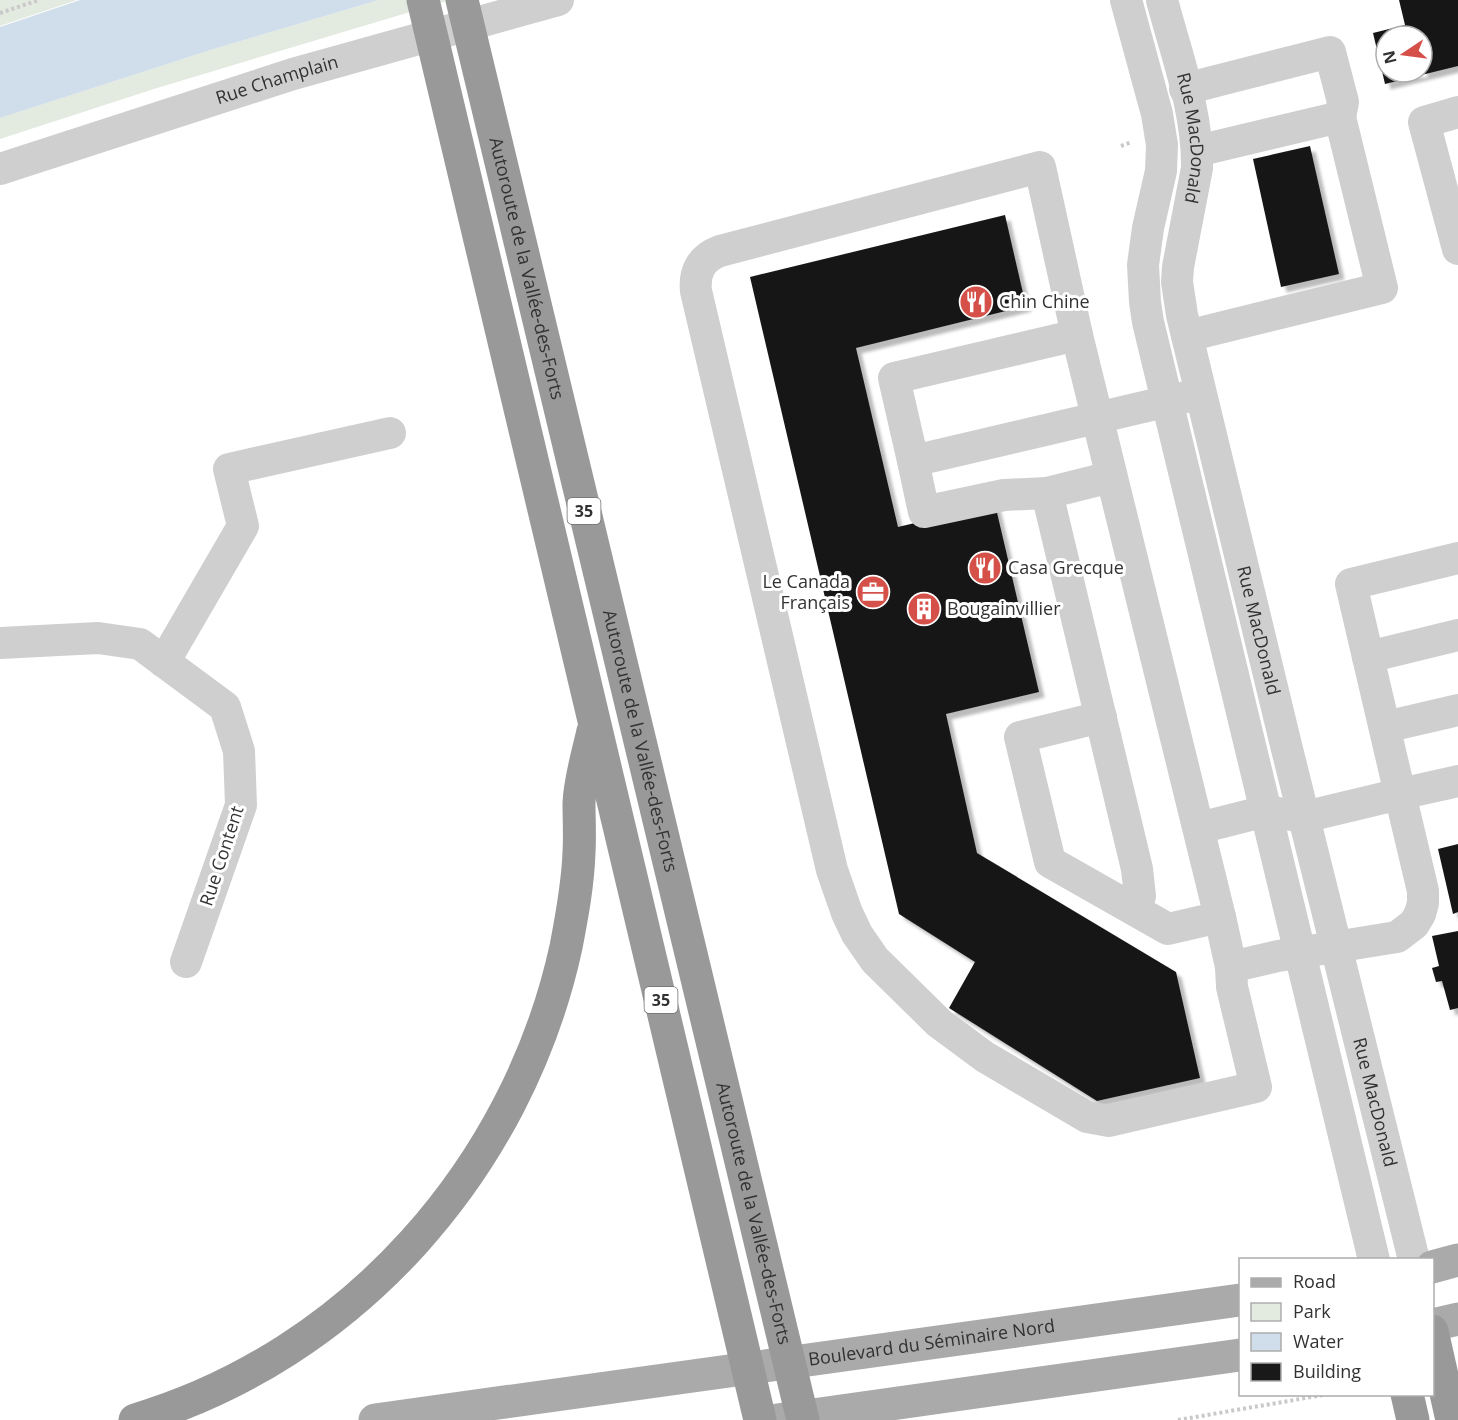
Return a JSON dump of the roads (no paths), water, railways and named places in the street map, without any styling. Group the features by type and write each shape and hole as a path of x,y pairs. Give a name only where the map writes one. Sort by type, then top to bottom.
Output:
{"highway":[{"name":"Autoroute de la Vallée-des-Forts","path":"423,0 760,1420"},
{"name":"Autoroute de la Vallée-des-Forts","path":"462,0 803,1420"},
{"path":"135,1420 175,1406 232,1380 281,1354 332,1319 403,1256 439,1214 471,1169 508,1107 523,1074 537,1041 559,974 577,883 579,802 595,721"},
{"path":"1434,1340 1452,1420"},
{"path":"1407,1396 1413,1420"}],"main road":[{"path":"1434,1266 1458,1260"},
{"name":"Boulevard du Séminaire Nord","path":"375,1420 1239,1300"},
{"path":"1434,1325 1458,1319"},
{"path":"777,1420 1239,1355"}],"street":[{"name":"Rue Champlain","path":"0,169 293,74 558,0"},
{"name":"Rue MacDonald","path":"1126,0 1157,114 1162,145 1161,171 1145,248 1143,281 1148,322 1374,1258"},
{"name":"Rue MacDonald","path":"1162,0 1192,115 1197,151 1197,168 1181,244 1177,282 1186,336 1414,1258"},
{"path":"1185,88 1329,52 1343,102 1340,117 1382,288 1186,336"},
{"path":"1458,112 1424,122 1458,249"},
{"path":"1197,151 1340,117"},
{"path":"1040,167 1077,335 1199,828 1231,967 1232,987 1256,1087 1108,1120 1087,1117 985,1056 939,1023 886,974 857,934 832,870 696,291 696,275 702,262 720,250 1040,167"},
{"path":"1077,335 894,378 924,512 1004,495 1047,493 1112,477"},
{"path":"913,461 1201,393"},
{"path":"164,662 243,526 229,469 390,433"},
{"path":"1047,493 1137,869 1140,896 1135,910"},
{"path":"1231,967 1278,956 1397,937 1414,924 1420,914 1423,891 1351,584 1458,558"},
{"path":"1368,657 1458,635"},
{"name":"Rue Content","path":"0,643 98,638 140,644 225,706 239,751 241,805 186,962"},
{"path":"1385,727 1458,710"},
{"path":"1101,717 1020,737 1050,862 1168,929 1220,917"},
{"path":"1199,828 1266,811 1304,817 1458,781"}],"water":[{"path":"80,0 379,0 217,48 0,118 0,27"}],"place":[{"name":"Chin Chine","path":"976,302"},
{"name":"Casa Grecque","path":"985,568"},
{"name":"Le Canada Français","path":"873,592"},
{"name":"Bougainvillier","path":"924,609"}]}
